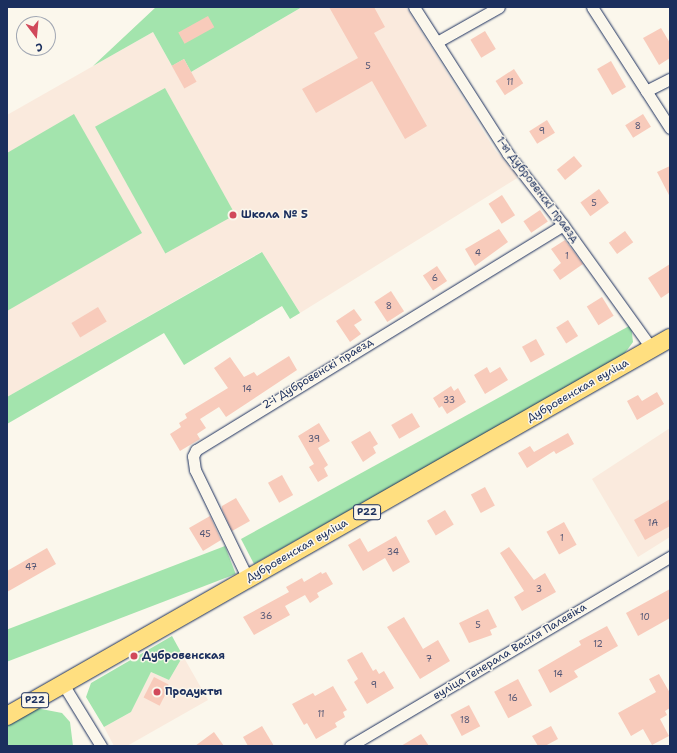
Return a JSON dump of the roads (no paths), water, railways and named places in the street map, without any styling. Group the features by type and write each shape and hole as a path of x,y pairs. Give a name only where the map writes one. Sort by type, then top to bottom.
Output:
{"main road":[{"name":"Дубровенская вуліца","path":"7,716 670,338"}],"street":[{"name":"1-ы Дубровенскі праезд","path":"414,7 508,154 563,225 652,349"},
{"path":"437,42 499,7"},
{"path":"592,7 670,128"},
{"path":"646,91 670,79"},
{"name":"2-і Дубровенскі праезд","path":"248,579 195,470 193,456 196,450 563,225"},
{"name":"вуліца Генерала Васіля Палевіка","path":"350,746 670,557"},
{"path":"63,684 101,746"}],"place":[{"name":"Школа № 5","path":"233,215"},
{"name":"Дубровенская","path":"134,656"},
{"name":"Продукты","path":"157,692"}]}
